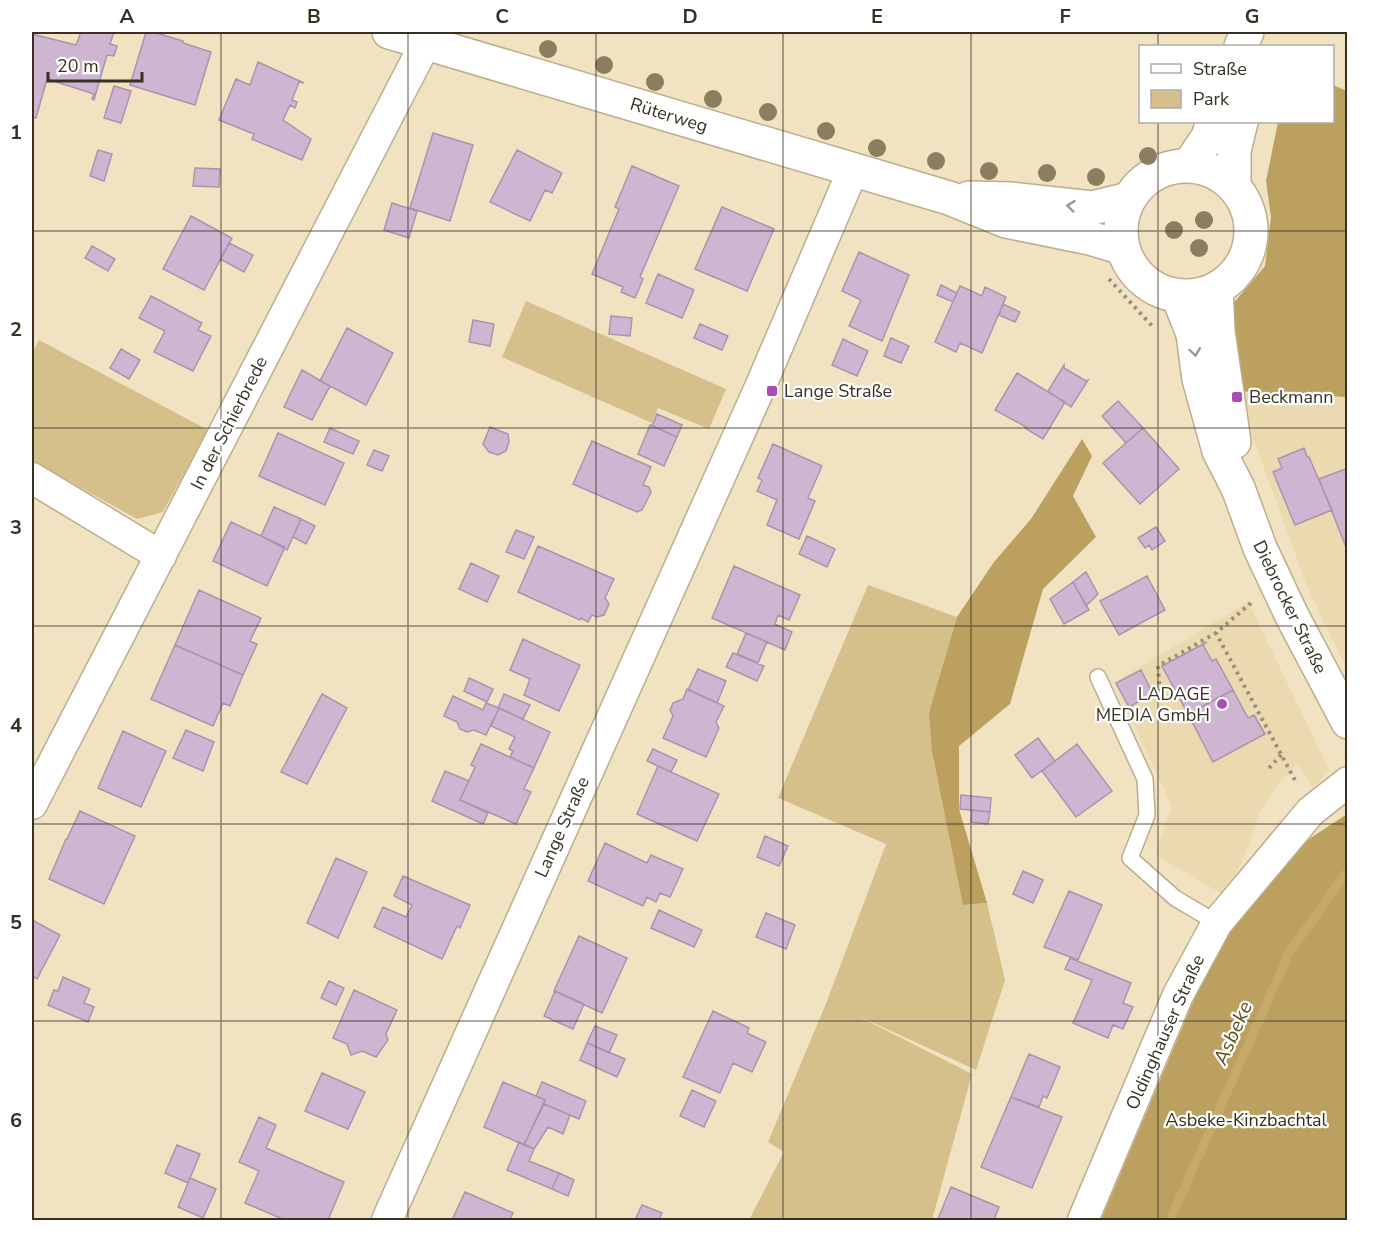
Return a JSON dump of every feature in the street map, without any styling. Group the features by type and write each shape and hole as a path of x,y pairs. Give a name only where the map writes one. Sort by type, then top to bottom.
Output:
{"main road":[{"name":"Rüterweg","path":"389,32 949,198 1006,221 1090,238 1123,248"},
{"path":"1189,165 1208,136 1213,123"},
{"path":"1234,184 1234,151 1241,123"},
{"path":"1189,165 1214,171 1234,184 1247,205 1252,229 1248,253 1236,274 1216,289 1198,295 1179,296 1154,288 1134,271 1123,248 1121,223 1129,199 1144,180 1165,168 1189,165"},
{"name":"Rüterweg","path":"949,198 1010,199 1092,208 1129,199"},
{"name":"Diebrocker Straße","path":"1216,289 1218,331 1233,426 1238,488"},
{"name":"Diebrocker Straße","path":"1179,296 1193,334 1199,379 1219,451 1238,488 1260,548 1347,723"}],"street":[{"name":"In der Schierbrede","path":"32,804 426,42"},
{"name":"Lange Straße","path":"387,1221 761,385 853,170"},
{"path":"32,478 161,556"},
{"name":"Oldinghauser Straße","path":"1083,1221 1178,994 1217,923 1311,811 1347,782"}],"lane":[{"path":"1098,677 1145,779 1147,815 1130,858 1175,898 1217,923"}],"path":[{"path":"1108,278 1155,329"},
{"path":"1160,699 1158,666 1216,633 1251,603"},
{"path":"1216,633 1311,811"},
{"path":"1269,768 1282,754"}],"shaded area":[{"path":"1236,391 1347,397 1347,669 1308,589"},
{"path":"1248,602 1329,769 1313,788 1297,764 1278,784 1260,812 1242,862 1224,895 1155,855 1172,806 1114,683"}],"green space":[{"path":"1334,85 1347,91 1347,397 1236,391 1231,306 1265,266 1271,217 1266,181 1278,123 1334,123"},
{"path":"526,301 726,389 709,429 658,408 652,423 502,357"},
{"path":"39,340 208,430 163,512 137,519 32,461 32,353"},
{"path":"1082,439 1092,456 1073,496 1096,537 1043,589 1010,704 959,746 959,809 987,903 963,905 932,751 929,713 957,617 994,562 1031,519"},
{"path":"868,585 957,617 930,713 963,905 987,903 1005,980 976,1070 852,1013 972,1074 932,1220 749,1220 784,1152 768,1142 827,1001 886,844 778,798"},
{"name":"Asbeke-Kinzbachtal","path":"1347,814 1347,1220 1101,1220 1216,948 1256,896 1309,839"}],"building":[{"path":"81,32 114,32 110,44 117,46 114,56 107,55 94,100 92,99 94,94 47,79 36,118 32,117 32,34 76,45"},
{"path":"146,32 183,41 183,43 211,52 195,105 130,85"},
{"path":"258,62 304,83 299,82 292,100 297,102 295,108 290,105 283,120 311,139 302,160 252,139 254,134 219,120 236,79 250,85"},
{"path":"114,86 131,91 121,123 104,118"},
{"path":"433,133 473,145 450,221 410,208"},
{"path":"98,150 112,154 104,181 90,176"},
{"path":"517,150 562,173 552,193 545,190 530,221 490,202"},
{"path":"632,166 679,186 640,277 643,279 635,298 621,292 623,287 592,274 619,209 615,207"},
{"path":"195,168 220,169 219,187 193,186"},
{"path":"392,203 417,211 409,238 384,230"},
{"path":"722,207 774,229 747,291 695,269"},
{"path":"191,216 232,238 204,290 163,269"},
{"path":"229,243 253,255 244,272 220,259"},
{"path":"92,246 115,259 108,271 85,258"},
{"path":"859,252 909,275 882,341 849,326 861,300 842,291"},
{"path":"658,274 694,290 682,318 646,303"},
{"path":"941,285 957,293 953,302 937,295"},
{"path":"960,286 982,296 985,287 1006,297 982,353 960,343 956,352 935,342"},
{"path":"151,296 202,323 198,330 211,336 193,371 154,352 165,331 139,318"},
{"path":"1003,304 1020,312 1015,322 999,315"},
{"path":"611,316 632,318 630,336 609,334"},
{"path":"473,320 494,324 490,346 469,342"},
{"path":"700,324 728,336 722,350 694,338"},
{"path":"347,328 393,353 366,405 320,381"},
{"path":"891,338 909,346 901,363 884,356"},
{"path":"843,339 868,351 857,376 832,365"},
{"path":"121,349 140,360 129,379 110,368"},
{"path":"1064,365 1064,368 1088,380 1071,407 1048,391"},
{"path":"302,370 330,386 312,420 284,407"},
{"path":"1017,373 1065,402 1043,439 995,410"},
{"path":"1118,401 1143,428 1126,443 1102,416"},
{"path":"657,414 682,425 677,437 652,426"},
{"path":"650,425 677,437 664,466 638,454"},
{"path":"490,427 508,434 509,442 506,451 498,455 489,452 483,444"},
{"path":"330,428 359,441 353,454 324,442"},
{"path":"1143,428 1179,469 1140,504 1103,463"},
{"path":"278,433 344,463 325,505 259,476"},
{"path":"592,441 651,467 643,485 649,487 651,492 642,510 637,512 573,484"},
{"path":"773,444 822,466 808,498 815,501 799,539 767,525 777,500 757,491 762,480 758,478"},
{"path":"1304,448 1332,510 1295,525 1273,472 1282,468 1278,459"},
{"path":"374,450 389,456 382,471 367,465"},
{"path":"1348,468 1348,552 1319,479"},
{"path":"274,507 301,519 287,550 261,536"},
{"path":"301,519 315,526 306,544 293,537"},
{"path":"231,522 285,547 267,586 213,561"},
{"path":"1156,527 1165,541 1152,550 1149,545 1145,548 1138,538"},
{"path":"516,530 534,537 524,559 506,552"},
{"path":"807,536 835,549 827,567 799,554"},
{"path":"538,546 614,579 605,598 609,604 604,615 597,617 592,615 588,622 581,618 580,620 518,592"},
{"path":"471,563 499,576 487,602 459,589"},
{"path":"734,566 800,595 789,620 778,615 775,624 792,632 785,650 712,618"},
{"path":"1086,572 1098,594 1086,606 1073,582"},
{"path":"1147,576 1165,610 1119,635 1100,601"},
{"path":"1073,582 1089,610 1064,624 1050,599"},
{"path":"199,590 261,618 250,641 257,644 243,675 175,645"},
{"path":"746,633 767,642 758,663 737,654"},
{"path":"523,639 580,665 559,711 524,695 530,679 510,670"},
{"path":"1207,642 1203,645 1212,661 1216,659 1233,690 1188,714 1162,666"},
{"path":"175,645 243,675 230,706 223,703 213,726 151,699"},
{"path":"733,653 764,666 757,681 726,667"},
{"path":"698,669 726,681 717,703 688,690"},
{"path":"1141,670 1153,694 1129,707 1116,683"},
{"path":"469,678 493,689 487,702 464,691"},
{"path":"687,689 724,706 716,722 719,728 706,757 663,738 673,716 670,710 673,703 683,699"},
{"path":"1233,690 1248,718 1254,715 1265,734 1213,762 1188,714"},
{"path":"322,694 347,708 307,784 281,772"},
{"path":"504,694 530,705 523,719 498,708"},
{"path":"453,696 483,710 486,703 499,708 486,735 474,730 467,732 460,729 457,722 444,716"},
{"path":"499,708 550,732 534,768 510,757 513,751 509,749 515,737 491,726"},
{"path":"186,730 214,742 203,771 173,758"},
{"path":"123,731 166,751 141,807 98,788"},
{"path":"1038,738 1055,761 1032,778 1015,755"},
{"path":"481,744 534,768 524,789 531,792 516,824 460,800 475,767 471,765"},
{"path":"1077,744 1112,791 1076,817 1042,771"},
{"path":"653,749 677,760 671,772 647,761"},
{"path":"658,766 719,794 697,841 637,814"},
{"path":"445,771 469,781 460,800 488,813 483,824 432,801"},
{"path":"961,795 991,798 990,812 960,809"},
{"path":"972,810 990,812 988,824 971,822"},
{"path":"80,811 135,836 104,904 49,879"},
{"path":"765,836 788,846 779,866 757,857"},
{"path":"605,843 647,863 651,855 683,869 670,897 660,893 656,902 647,897 643,906 588,881"},
{"path":"336,858 367,872 338,938 307,923"},
{"path":"1023,871 1043,880 1033,903 1013,894"},
{"path":"403,876 470,905 460,928 457,926 442,959 374,927 383,907 406,917 412,905 394,896"},
{"path":"1069,891 1102,905 1078,960 1044,947"},
{"path":"659,910 702,930 694,947 651,928"},
{"path":"766,913 795,925 786,949 756,937"},
{"path":"32,920 60,935 37,979 32,976"},
{"path":"579,936 627,958 602,1013 554,991"},
{"path":"1070,958 1131,983 1123,1003 1133,1007 1123,1029 1113,1025 1108,1038 1073,1023 1092,980 1065,969"},
{"path":"63,977 90,989 84,1003 94,1007 88,1022 48,1005 54,990 58,991"},
{"path":"329,981 344,988 336,1005 321,998"},
{"path":"354,990 397,1010 386,1034 388,1040 376,1057 362,1051 351,1055 347,1044 333,1038"},
{"path":"555,991 584,1004 573,1029 544,1016"},
{"path":"713,1011 749,1028 747,1033 766,1042 752,1072 733,1063 720,1093 683,1077"},
{"path":"595,1026 617,1035 609,1053 587,1043"},
{"path":"587,1043 625,1059 617,1077 580,1060"},
{"path":"1029,1054 1060,1067 1047,1098 1043,1096 1039,1107 1011,1097"},
{"path":"322,1073 365,1092 348,1129 305,1111"},
{"path":"503,1082 545,1100 524,1145 484,1127"},
{"path":"542,1082 586,1101 579,1119 544,1104 545,1100 536,1096"},
{"path":"692,1090 716,1101 704,1127 680,1116"},
{"path":"1011,1097 1062,1117 1032,1188 981,1167"},
{"path":"544,1104 570,1115 563,1134 548,1127 534,1149 524,1145"},
{"path":"259,1117 276,1125 266,1148 344,1182 328,1220 285,1220 245,1203 259,1171 239,1162"},
{"path":"519,1142 534,1149 529,1161 559,1173 552,1189 507,1170"},
{"path":"177,1145 200,1154 188,1183 165,1173"},
{"path":"559,1173 574,1180 568,1196 552,1189"},
{"path":"190,1178 216,1189 203,1218 178,1207"},
{"path":"951,1187 999,1207 994,1220 938,1219"},
{"path":"465,1192 513,1213 510,1220 452,1220"},
{"path":"642,1205 662,1213 659,1220 635,1220"}],"waterway":[{"name":"Asbeke","path":"1170,1220 1290,951 1348,871"}],"place":[{"name":"Lange Straße","path":"772,391"},
{"name":"Beckmann","path":"1237,397"},
{"name":"LADAGE MEDIA GmbH","path":"1222,704"}]}
